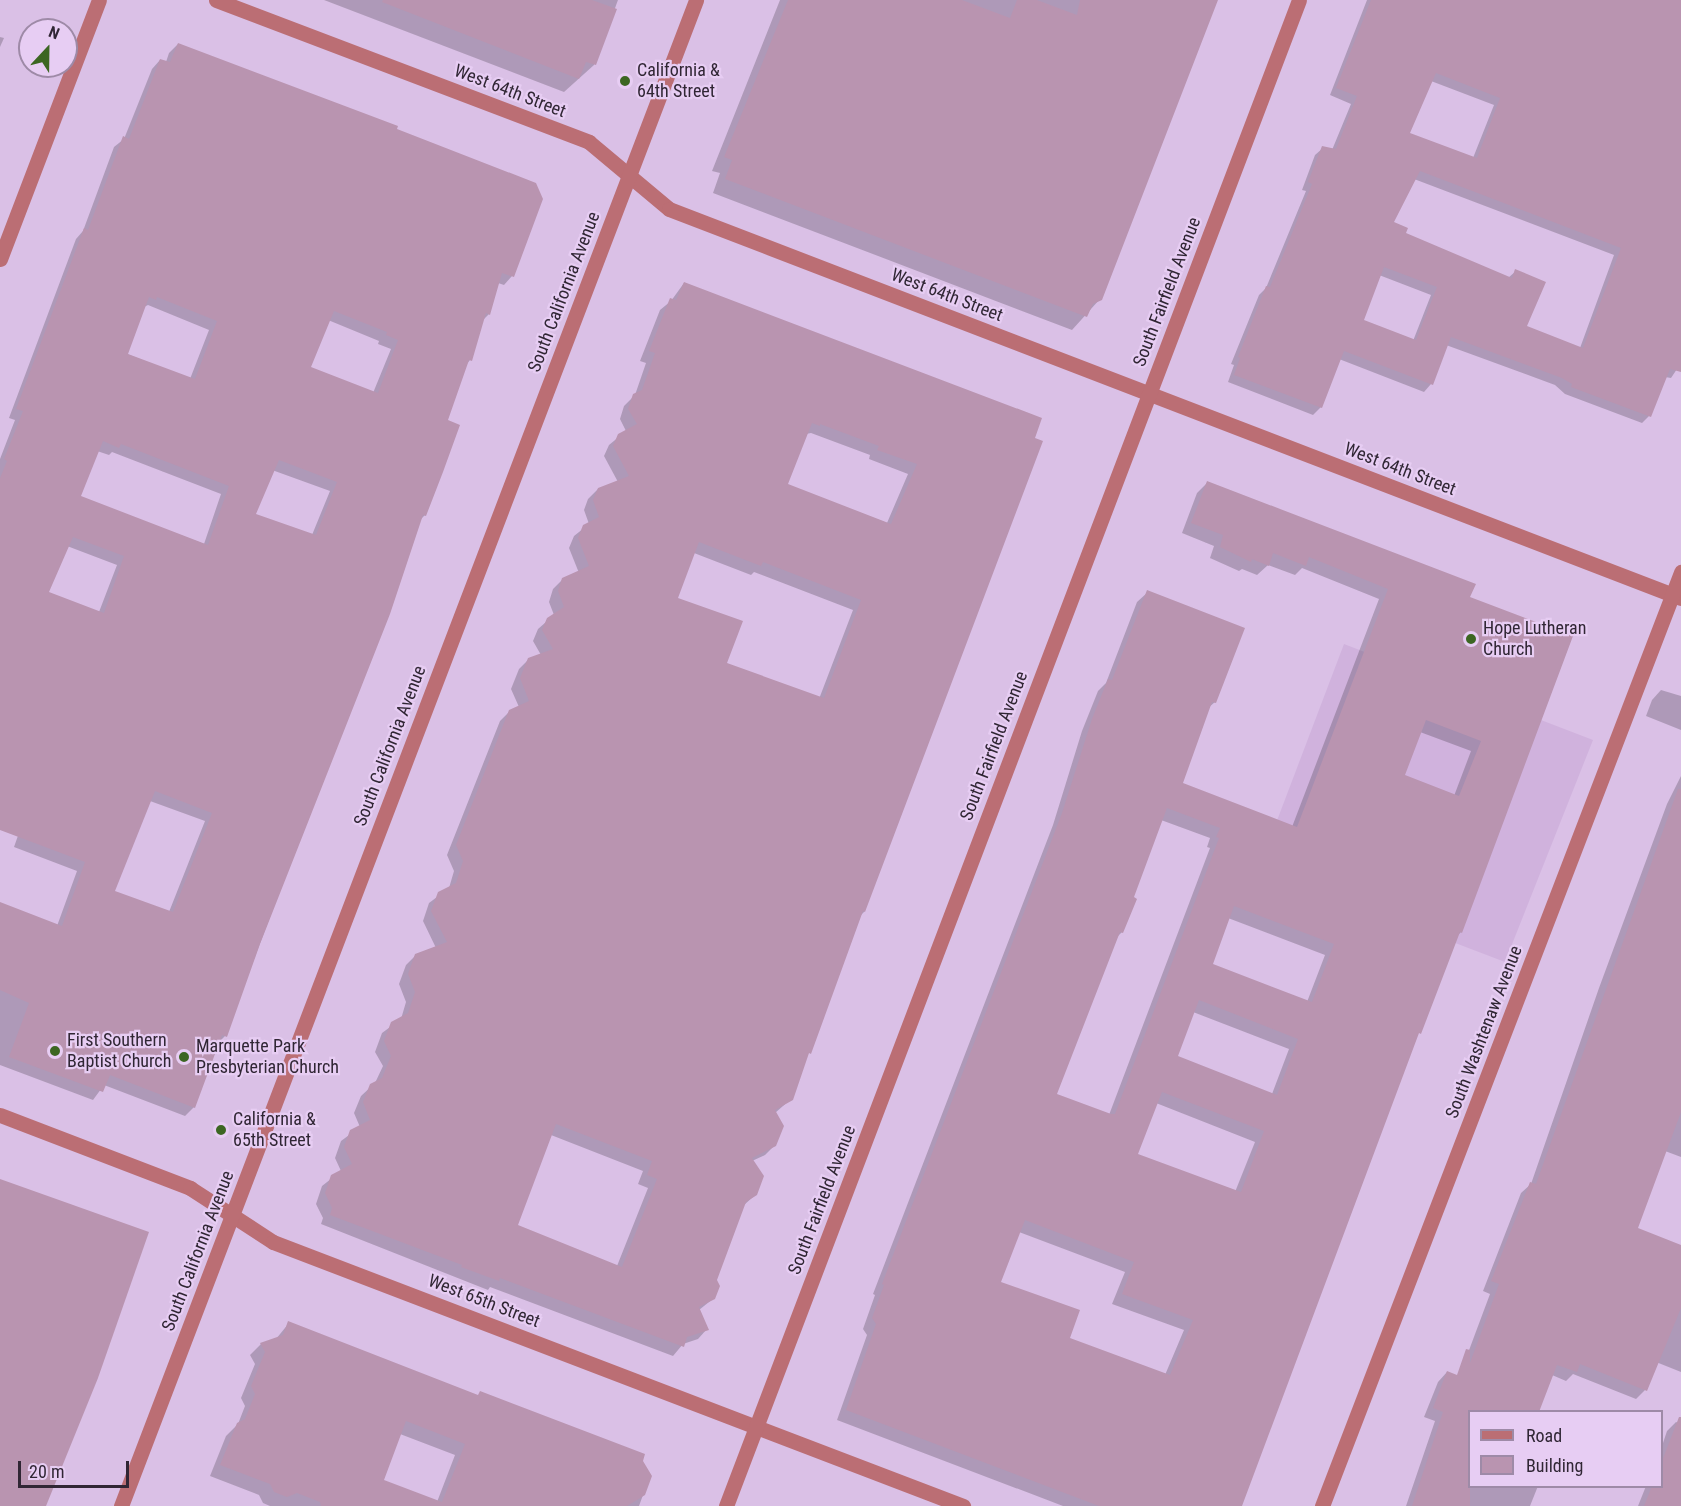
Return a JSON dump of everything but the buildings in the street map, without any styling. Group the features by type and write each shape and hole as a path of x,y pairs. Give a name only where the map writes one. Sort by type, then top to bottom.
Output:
{"street":[{"path":"0,260 99,0"},
{"name":"West 64th Street","path":"216,0 589,142 669,208 1677,596"},
{"name":"South California Avenue","path":"121,1506 696,0"},
{"name":"South Fairfield Avenue","path":"726,1506 1299,0"},
{"name":"South Washtenaw Avenue","path":"1322,1506 1677,596 1681,572"},
{"name":"West 65th Street","path":"0,1116 190,1188 273,1242 963,1506"}],"shaded area":[{"path":"1344,644 1593,740 1505,962 1259,868"}],"place":[{"name":"California & 64th Street","path":"625,81"},
{"name":"Hope Lutheran Church","path":"1471,639"},
{"name":"First Southern Baptist Church","path":"55,1051"},
{"name":"Marquette Park Presbyterian Church","path":"184,1057"},
{"name":"California & 65th Street","path":"221,1130"}]}
